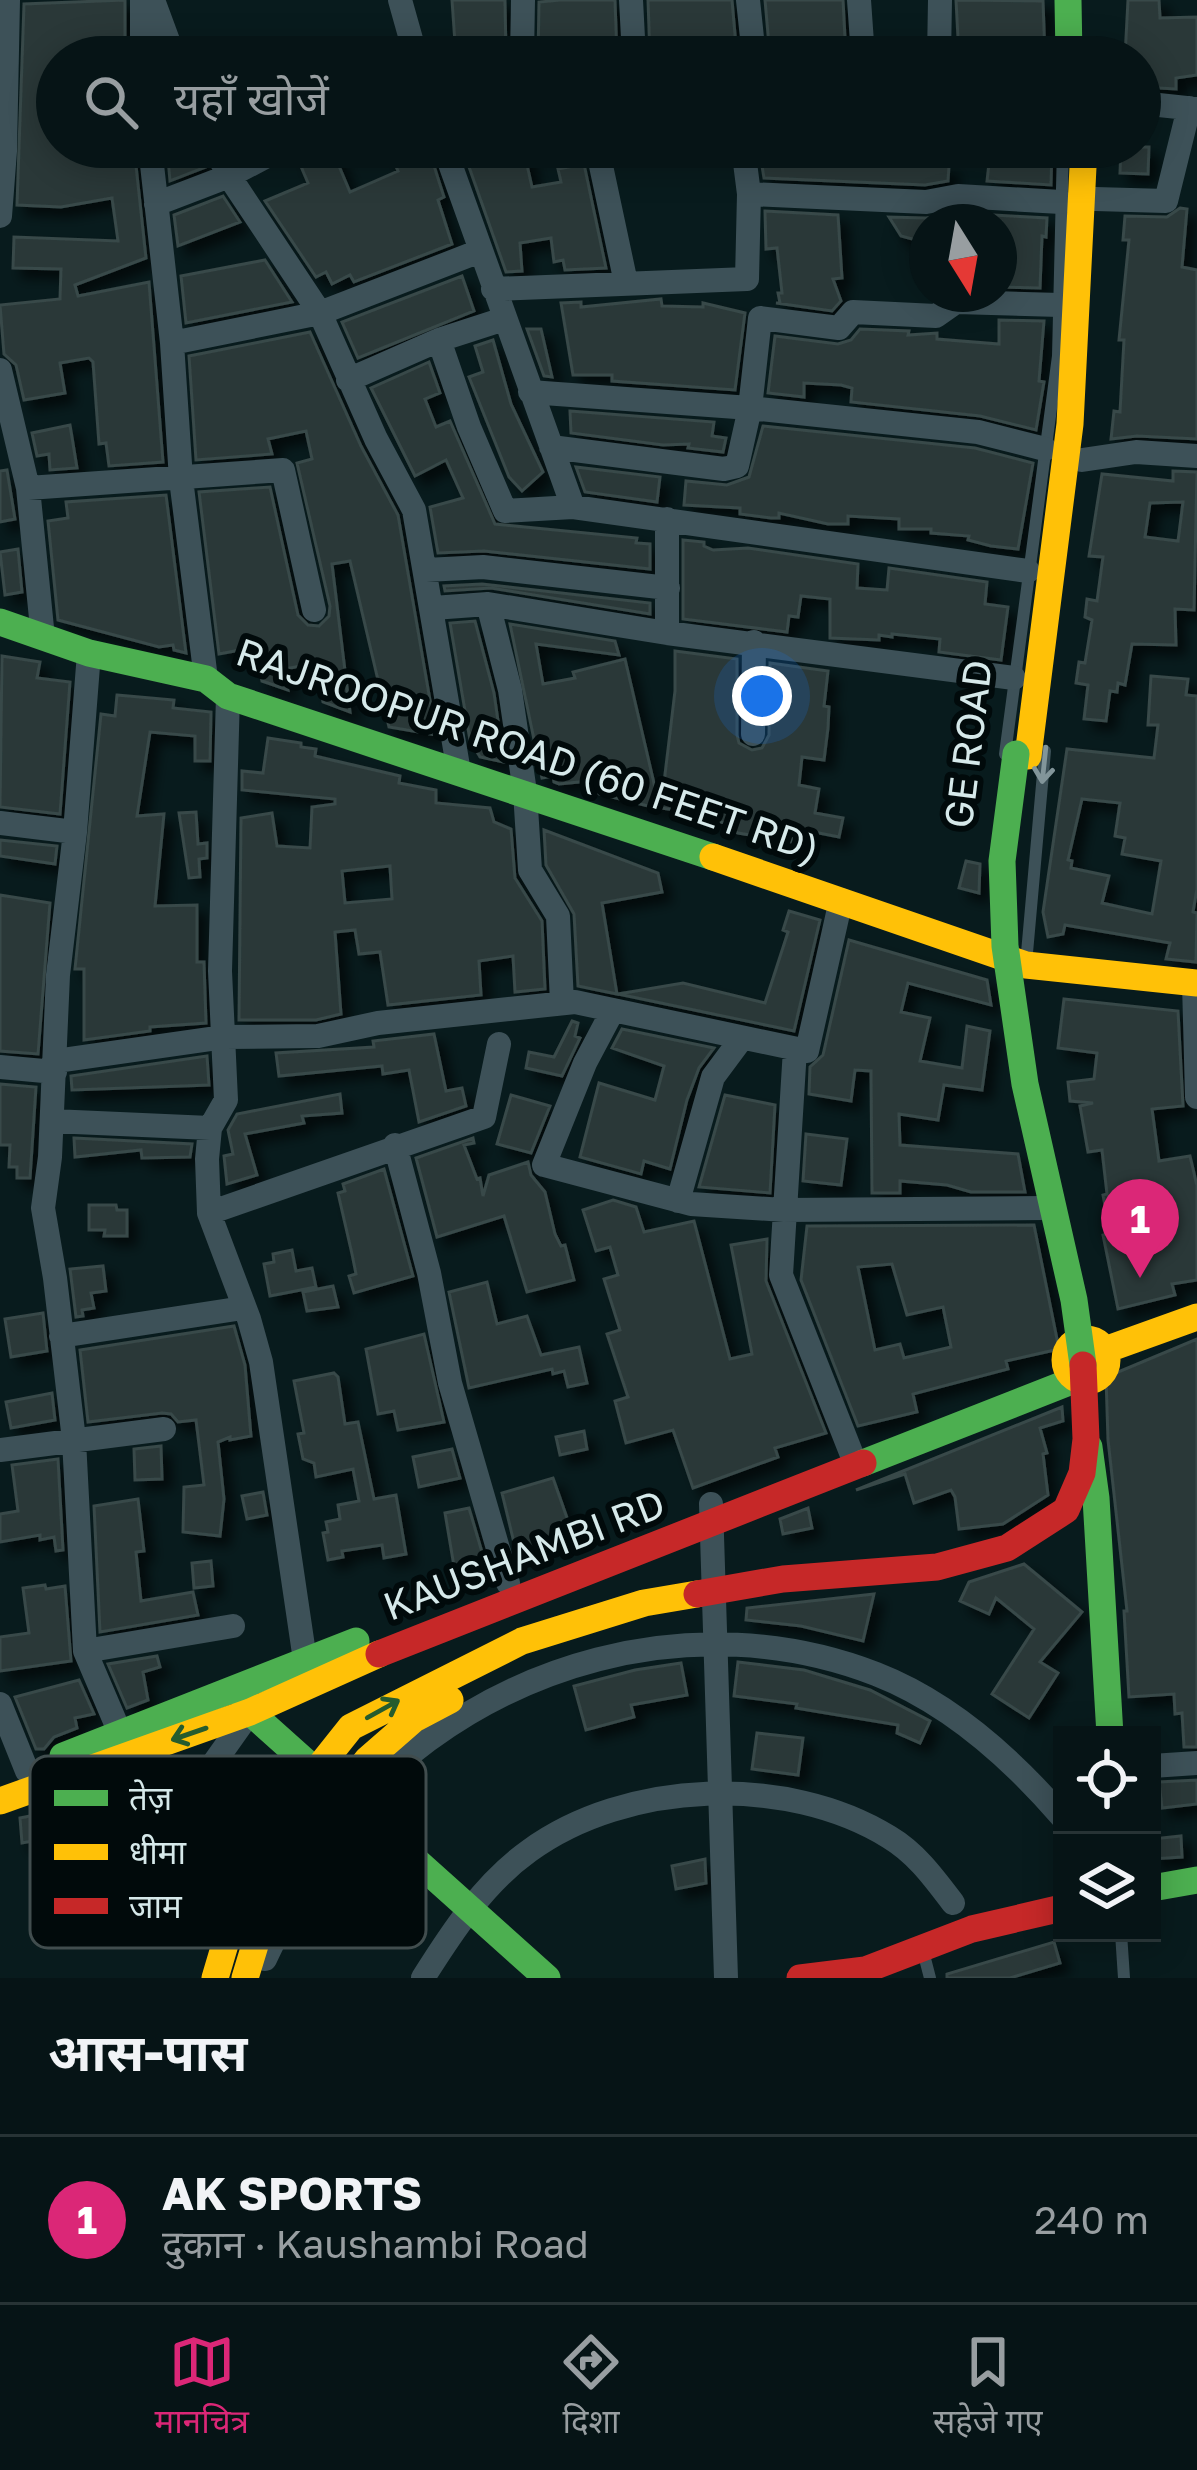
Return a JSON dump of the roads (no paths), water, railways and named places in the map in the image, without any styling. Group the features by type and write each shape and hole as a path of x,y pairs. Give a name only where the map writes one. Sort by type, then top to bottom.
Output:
{"main road":[{"path":"1068,0 1069,36"},
{"path":"1084,0 1085,36"},
{"path":"372,1756 414,1720 528,1663 647,1626 787,1595 939,1578 994,1563 1030,1547 1069,1516 1086,1489 1091,1447 1088,1351 1023,1022 1015,869 1022,755 1069,298 1067,168"},
{"path":"328,1756 351,1727 522,1641 644,1603 783,1579 938,1567 1007,1548 1066,1510 1082,1473 1086,1439 1083,1355 1025,1084 1005,946 1003,861 1070,424 1083,168"},
{"name":"RAJROOPUR ROAD (60 FEET RD)","path":"0,622 89,653 217,688 1013,959 1196,983"},
{"name":"GE ROAD","path":"1013,959 1008,1041 1085,1361"},
{"name":"GE ROAD","path":"1013,959 1043,1100 1085,1361"},
{"path":"66,1756 508,1583 712,1514 1197,1317"},
{"name":"KAUSHAMBI RD","path":"126,1756 250,1712 347,1666 1085,1361 1197,1334"},
{"path":"1085,1361 1109,1726"},
{"path":"239,1685 250,1712 299,1756"},
{"path":"0,1780 28,1772"},
{"name":"KAUSHAMBI RD","path":"0,1801 30,1790"},
{"path":"426,1870 547,1978"},
{"path":"1161,1886 1197,1880"},
{"path":"800,1978 865,1970 972,1929 1053,1910"},
{"path":"215,1978 224,1948"},
{"path":"245,1978 254,1948"}],"street":[{"path":"0,216 8,0"},
{"path":"142,0 142,36"},
{"path":"152,0 166,36"},
{"path":"400,0 410,36"},
{"path":"522,36 523,0"},
{"path":"631,0 633,36"},
{"path":"748,0 752,36"},
{"path":"860,0 862,36"},
{"path":"939,36 940,0"},
{"path":"1095,200 1166,201 1193,108 1161,106"},
{"path":"152,168 181,479 217,688 226,1100 210,1128 209,1214 243,1308 268,1399 268,1427 282,1486 286,1546 305,1660"},
{"path":"225,168 320,313 414,511 460,772"},
{"path":"156,204 244,168"},
{"path":"451,168 573,508"},
{"path":"601,168 626,284"},
{"path":"493,289 747,279 746,168"},
{"path":"958,196 959,168"},
{"path":"749,194 1061,202"},
{"path":"172,343 320,313 480,251"},
{"path":"550,447 724,469 737,466 750,408 760,318 838,328 853,312 936,316 956,302 1060,305"},
{"path":"348,380 439,340 504,319"},
{"path":"439,340 505,512 573,508 1028,572"},
{"path":"0,370 28,488 43,638"},
{"path":"530,392 750,408 978,432 1045,449"},
{"path":"1082,460 1136,452 1197,456"},
{"path":"28,488 283,470 314,610"},
{"path":"667,519 667,633"},
{"path":"426,570 483,567 668,588"},
{"path":"434,608 488,604 667,633 1014,678"},
{"path":"488,604 510,690 525,792 530,870 558,916 562,1003"},
{"path":"753,734 754,642"},
{"path":"89,653 58,975 43,1208 74,1440 86,1651 120,1733"},
{"path":"0,823 75,832"},
{"path":"0,1067 55,1066 224,1037 318,1036 378,1023 575,1002 807,1051 842,900"},
{"path":"1196,983 1197,1097"},
{"path":"613,1010 585,1063 544,1165 678,1202 784,1210 1046,1208"},
{"path":"678,1202 713,1077 742,1038"},
{"path":"209,1214 484,1117 499,1044"},
{"path":"795,1049 782,1275 852,1455"},
{"path":"52,1121 210,1128"},
{"path":"394,1145 429,1273 449,1384 508,1583"},
{"path":"62,1336 243,1308"},
{"path":"0,1450 164,1429"},
{"path":"712,1514 712,1643 726,1978"},
{"path":"86,1651 233,1626"},
{"path":"412,1756 507,1692 559,1670 606,1655 712,1643 780,1649 876,1674 956,1717 1053,1806"},
{"path":"0,1704 28,1772"},
{"path":"219,1756 250,1712"},
{"path":"1161,1765 1197,1763"},
{"path":"423,1978 470,1909 528,1851 558,1833 634,1804 682,1794 720,1793 805,1803 871,1828 926,1866 953,1903"},
{"path":"257,1978 271,1948"}],"lane":[{"name":"GE ROAD","path":"1013,959 994,853 1058,356 1065,168"},
{"name":"GE ROAD","path":"1013,959 1082,460 1095,168"},
{"path":"1122,1942 1124,1978"},
{"path":"923,1950 930,1978"}],"place":[{"name":"AK SPORTS","path":"1140,1278"}]}
